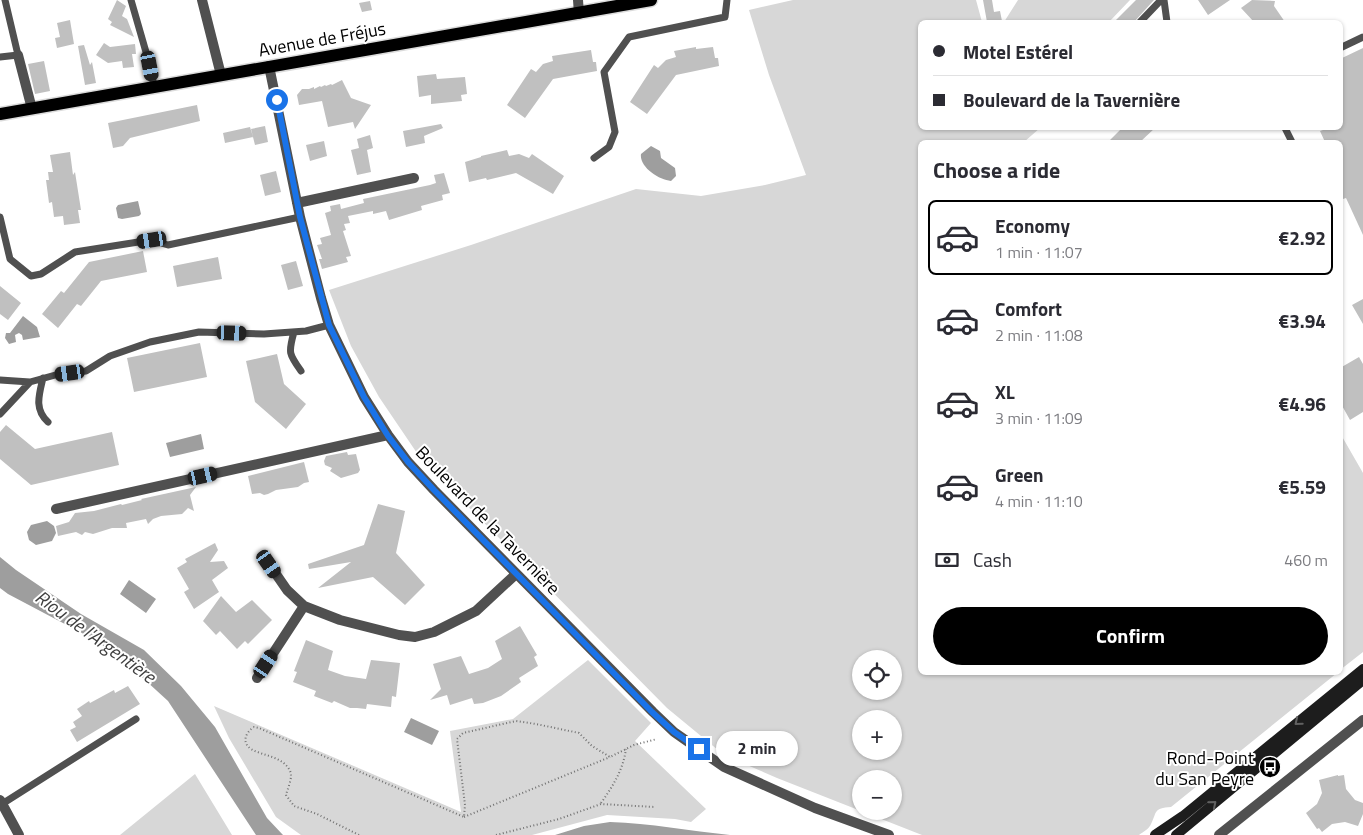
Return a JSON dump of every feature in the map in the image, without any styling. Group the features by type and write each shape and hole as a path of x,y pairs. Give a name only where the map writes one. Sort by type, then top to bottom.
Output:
{"main road":[{"name":"Avenue de Fréjus","path":"0,114 222,74 579,14 623,2 651,0"},
{"path":"1155,835 1183,816 1363,669"},
{"path":"1176,835 1363,680"}],"street":[{"path":"202,0 222,74"},
{"path":"578,0 579,14"},
{"path":"18,55 32,109"},
{"name":"Boulevard de la Tavernière","path":"270,66 297,204 329,325 364,397 388,436 408,462 516,574 674,732 724,767 815,808 889,835"},
{"path":"297,204 414,178"},
{"path":"56,510 388,436"},
{"path":"269,564 287,590 304,606 340,620 399,635 415,636 434,632 476,611 516,574"},
{"path":"257,678 304,606"},
{"path":"1219,835 1363,720"},
{"path":"1,802 19,835"}],"lane":[{"path":"0,57 18,55 4,0"},
{"path":"131,0 154,86"},
{"path":"594,158 609,147 615,132 604,72 629,37 725,17 727,0"},
{"path":"1142,20 1163,0"},
{"path":"1163,0 1167,20"},
{"path":"1343,47 1363,37"},
{"path":"0,217 10,258 31,276 41,274 75,252 152,240 168,244 300,217"},
{"path":"0,380 30,382 86,371 110,356 150,342 199,332 264,334 306,331 329,325"},
{"path":"294,332 289,348 290,354 302,371"},
{"path":"43,378 38,407 40,413 48,422"},
{"path":"0,414 30,382"},
{"path":"1,802 136,719"}],"path":[{"path":"464,817 465,805 457,739 463,733 516,721 536,724 579,732 592,746 610,757"},
{"path":"359,835 317,814 294,806 286,795 292,775 289,768 273,757 250,748 245,736 249,730 254,727 260,728 464,817 610,757 634,745 657,739"},
{"path":"601,804 624,763 626,749"},
{"path":"496,835 559,819 601,804 656,807"}],"shaded area":[{"path":"793,0 976,0 981,20 918,20 918,130 1038,130 1026,140 918,140 918,675 1335,675 1171,807 1161,808 1156,811 1149,827 1139,835 922,835 884,820 902,820 902,770 852,770 852,807 724,755 667,708 421,459 379,397 351,346 329,290 471,245 636,189 701,196 765,185 806,175 769,75 749,10"},
{"path":"1018,0 1130,0 1111,20 1005,20"},
{"path":"1343,438 1363,473 1363,652 1343,668"},
{"path":"588,660 651,723 635,741 706,809 691,822 675,819 607,815 532,835 301,835 276,817 229,738 214,706 461,812 450,731 513,719"},
{"path":"195,774 232,835 120,835"}],"water":[{"path":"651,146 660,151 661,158 675,168 676,176 671,181 651,172 643,164 641,154"},
{"path":"138,201 141,214 139,216 118,218 116,208 118,205"},
{"path":"23,316 37,327 40,337 23,340 22,335 19,333 15,335 16,342 9,344 5,338 6,333 10,333"},
{"path":"201,434 204,449 170,457 166,443"},
{"path":"47,521 54,526 56,533 52,541 36,545 29,540 27,532 31,525"},
{"name":"Riou de l'Argentière","path":"0,557 81,614 144,650 181,686 215,727 267,818 283,835 256,835 168,701 133,669 97,641 0,588"},
{"path":"129,580 156,599 146,613 120,594"},
{"path":"411,718 439,731 432,745 404,732"},
{"path":"610,822 655,825 730,835 555,835 584,826"}],"building":[{"path":"117,0 126,6 122,16 127,19 134,37 110,25 112,22 108,19"},
{"path":"983,0 992,0 994,12 1000,11 1002,20 987,20"},
{"path":"1136,0 1154,0 1136,20 1116,20"},
{"path":"1198,0 1230,0 1208,15"},
{"path":"1252,0 1275,1 1274,6 1284,20 1252,20 1241,8"},
{"path":"370,1 372,10 362,12 359,3"},
{"path":"70,20 74,44 57,48 55,38 60,37 57,23"},
{"path":"104,43 110,47 135,44 136,54 132,54 134,67 123,68 122,61 108,63 96,55"},
{"path":"84,45 90,65 92,62 96,83 85,85 78,46"},
{"path":"696,47 696,49 713,47 719,66 676,75 647,114 630,102 654,65 658,68 666,60 676,57 674,51"},
{"path":"1363,48 1363,235 1346,198 1343,199 1343,140 1324,140 1320,131 1343,130 1343,58"},
{"path":"591,50 593,62 596,62 597,71 553,79 525,118 507,105 531,69 536,72 543,64 553,61 552,56"},
{"path":"44,61 50,91 35,94 28,64"},
{"path":"436,74 437,79 465,77 467,94 461,95 462,101 431,104 431,95 419,97 417,76"},
{"path":"342,80 351,98 371,105 355,129 353,122 328,127 322,101 299,105 297,95 302,89 314,87 314,89 320,86 332,85"},
{"path":"197,105 200,121 130,138 123,146 113,148 108,123"},
{"path":"441,124 443,128 424,136 425,143 406,147 403,131"},
{"path":"265,126 268,142 255,145 251,129"},
{"path":"250,127 253,137 225,143 223,133"},
{"path":"1120,130 1153,130 1142,140 1110,140"},
{"path":"370,135 373,148 367,150 371,172 357,175 351,150 359,148 357,139"},
{"path":"324,141 327,156 310,161 306,145"},
{"path":"507,150 509,156 519,154 529,158 532,154 564,176 553,194 516,173 469,182 465,162"},
{"path":"70,152 81,210 78,210 80,223 64,225 63,216 54,217 52,202 49,203 46,180 49,180 48,172 53,172 50,155"},
{"path":"276,171 281,192 265,196 260,175"},
{"path":"444,173 450,193 442,195 443,200 421,206 422,210 389,220 386,211 373,214 373,211 348,216 350,223 344,224 346,230 343,231 351,256 346,257 348,262 322,269 319,259 322,259 317,245 322,244 320,238 331,235 325,213 331,211 330,206 340,204 341,209 364,203 363,199 430,185 436,183 434,175"},
{"path":"143,251 147,272 101,281 81,306 77,304 58,328 42,314 61,291 64,293 89,262"},
{"path":"218,257 222,279 177,287 173,266"},
{"path":"296,261 303,286 288,290 281,265"},
{"path":"0,286 21,303 8,320 0,314"},
{"path":"1363,299 1363,324 1352,305"},
{"path":"200,343 207,377 134,392 127,358"},
{"path":"277,354 284,384 306,404 286,429 255,402 246,361"},
{"path":"1359,357 1363,364 1363,412 1350,420 1343,407 1343,366"},
{"path":"6,425 35,449 112,432 119,465 31,485 0,459 0,432"},
{"path":"347,452 348,455 356,454 360,470 358,473 341,478 330,471 332,468 325,465 324,461 326,456"},
{"path":"304,462 309,482 298,487 276,490 264,495 260,493 252,494 248,476"},
{"path":"196,487 190,495 194,511 188,508 182,514 161,516 153,519 148,524 146,519 126,523 127,528 112,528 93,534 85,532 82,535 76,532 58,536 56,526 69,522 75,513 122,505"},
{"path":"378,504 405,511 396,553 425,585 405,605 373,577 318,588 351,562 309,569 308,564 364,545"},
{"path":"215,543 218,550 210,562 224,561 228,568 212,580 219,592 194,609 184,592 189,589 177,568 187,562 185,559"},
{"path":"221,596 236,612 252,600 272,620 248,644 245,641 237,649 220,631 216,635 203,621"},
{"path":"520,626 537,655 534,657 538,666 519,678 521,682 501,696 483,703 474,704 472,698 450,705 447,695 430,700 441,689 433,664 461,656 469,674 488,668 502,659 495,641"},
{"path":"306,640 333,651 328,670 345,676 366,679 371,660 400,663 396,697 392,696 391,707 367,704 366,709 350,708 334,701 332,703 314,696 316,691 293,682 297,672 294,671"},
{"path":"128,686 140,704 77,742 70,730 76,727 73,722 82,716 77,709 89,701 90,703 114,690 115,693"},
{"path":"1344,775 1346,789 1355,800 1363,803 1363,814 1358,826 1345,822 1332,824 1322,832 1319,828 1317,829 1306,813 1317,804 1322,793 1319,780"}],"place":[{"name":"Rond-Point du San Peyre","path":"1270,767"}],"route":[{"path":"277,100 297,204 320,298 329,325 364,397 388,436 408,462 434,490 652,712 674,732 699,749"}]}
